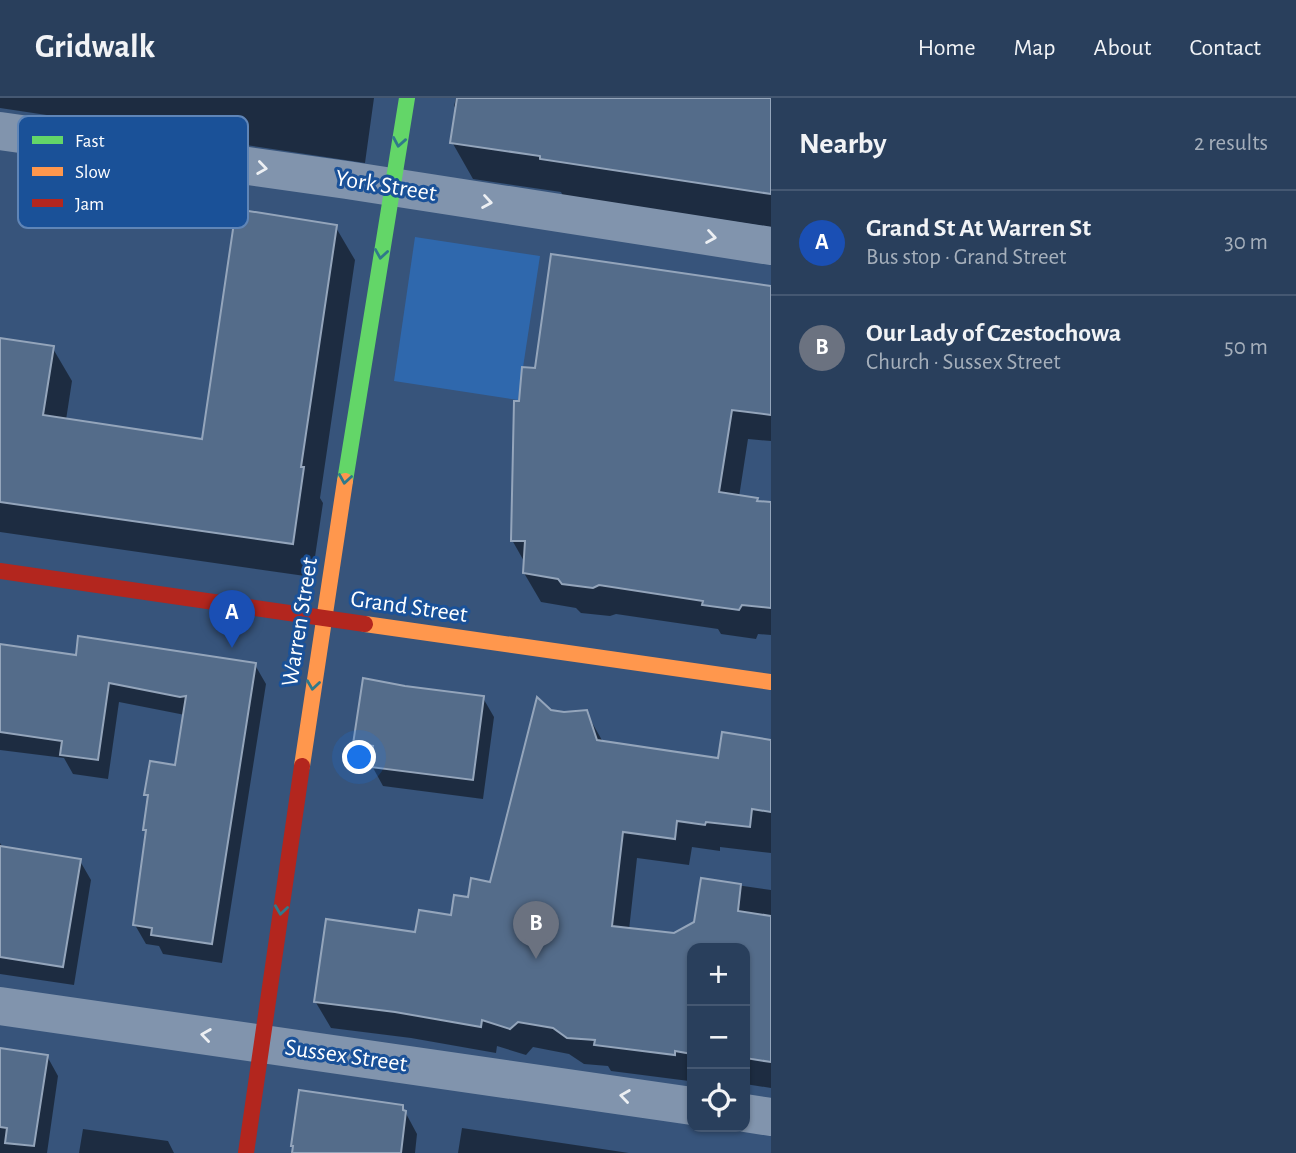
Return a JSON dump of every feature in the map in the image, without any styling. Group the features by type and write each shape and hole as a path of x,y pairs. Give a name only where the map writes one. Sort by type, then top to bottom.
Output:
{"street":[{"name":"Warren Street","path":"246,1153 324,618 407,98"},
{"name":"York Street","path":"0,131 18,134"},
{"name":"York Street","path":"248,167 771,246"},
{"name":"Grand Street","path":"0,570 771,682"},
{"name":"Sussex Street","path":"0,1006 687,1105"},
{"path":"750,1114 771,1117"}],"shaded area":[{"path":"415,237 540,256 518,400 394,381"}],"building":[{"path":"457,98 771,98 771,194 450,143"},
{"path":"248,211 337,225 301,467 304,467 293,544 0,502 0,338 54,346 43,415 202,439 233,228 248,228"},
{"path":"551,254 771,286 771,415 732,410 719,492 771,502 771,608 742,605 739,610 702,605 703,601 599,585 593,588 562,584 558,579 523,573 525,541 511,541 514,401 519,401 522,367 535,368"},
{"path":"78,636 256,663 212,944 151,935 152,928 133,925 146,830 143,830 148,795 144,795 150,761 175,765 186,696 109,683 98,760 60,755 62,741 0,732 0,644 76,655"},
{"path":"363,678 484,696 473,780 370,767 373,746 353,744"},
{"path":"537,697 551,710 587,710 597,740 718,758 722,732 771,740 771,812 752,809 750,827 677,821 675,839 623,832 612,926 674,933 694,922 701,878 741,884 738,911 771,916 771,1062 750,1059 750,943 687,943 687,1053 675,1051 675,1055 594,1045 595,1040 567,1038 553,1028 518,1022 510,1029 482,1020 481,1027 395,1012 314,1002 326,919 415,932 419,910 451,915 454,895 468,897 471,878 490,882"},
{"path":"0,846 81,859 63,967 0,957"},
{"path":"0,1048 48,1055 34,1146 5,1143 7,1128 0,1127"},
{"path":"299,1090 403,1105 403,1110 406,1111 401,1153 292,1153"}],"traffic: fast":[{"path":"345,481 407,98"}],"traffic: slow":[{"path":"302,766 345,481"},
{"path":"365,624 771,682"}],"traffic: jam":[{"path":"0,571 365,624"},
{"path":"246,1153 302,766"}],"place":[{"name":"Grand St At Warren St","path":"232,648"},
{"name":"Our Lady of Czestochowa","path":"536,959"}]}
